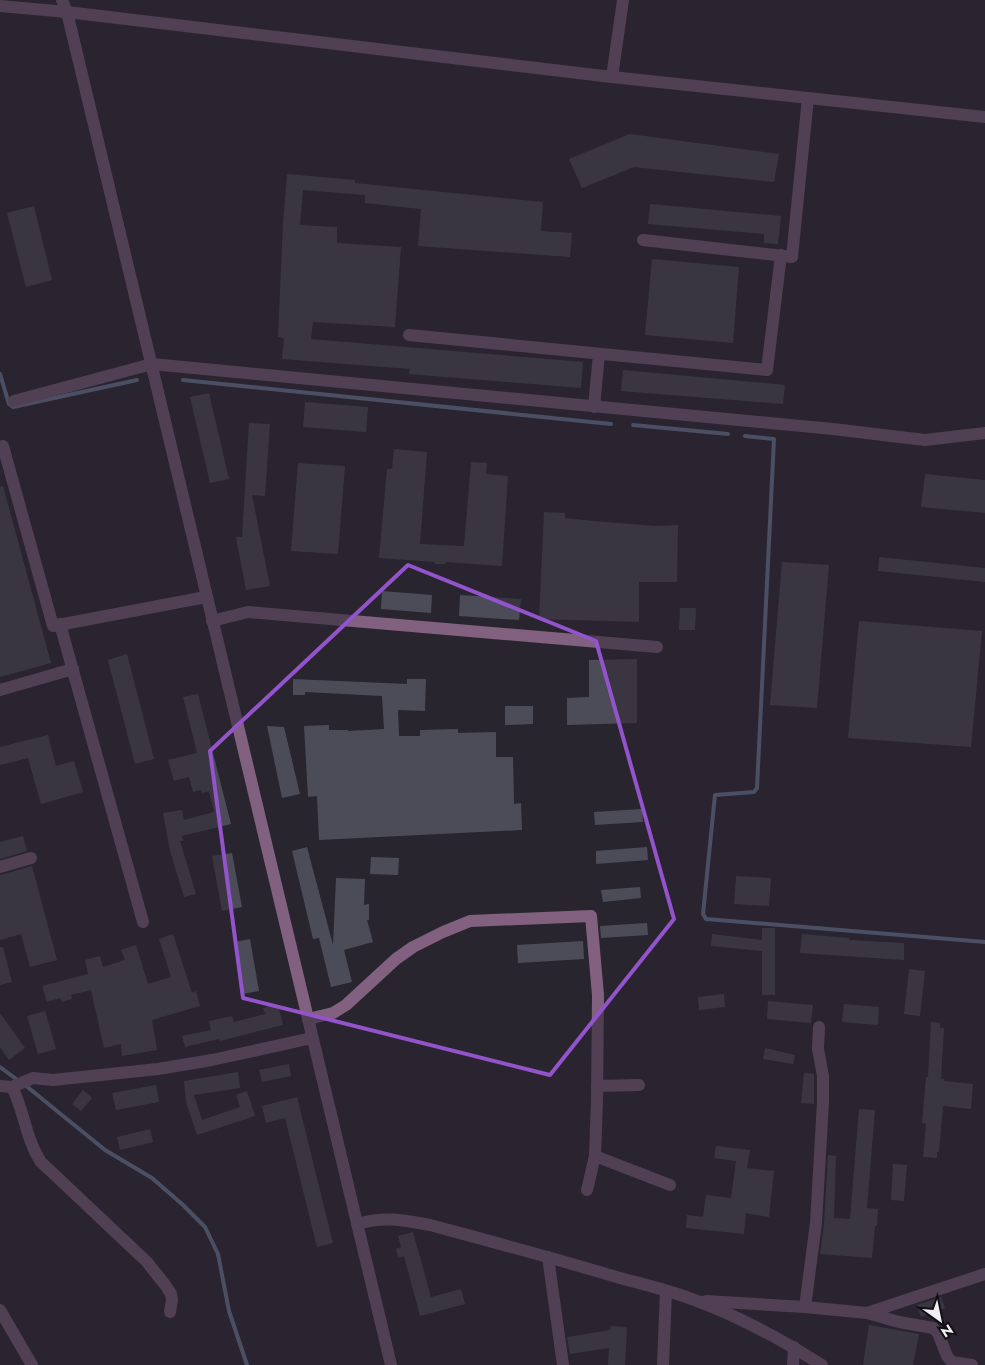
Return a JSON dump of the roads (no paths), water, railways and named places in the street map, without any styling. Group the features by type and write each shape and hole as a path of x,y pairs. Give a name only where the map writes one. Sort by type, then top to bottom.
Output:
{"street":[{"path":"612,77 623,0"},
{"path":"0,6 64,6 612,77 985,117"},
{"path":"64,6 152,364 206,597 391,1365"},
{"path":"643,240 792,257 808,98"},
{"path":"409,335 767,370 781,255"},
{"path":"594,407 599,354"},
{"path":"14,401 152,364 823,428 925,440 985,433"},
{"path":"0,447 3,446 53,626 206,597"},
{"path":"212,621 248,612 657,647"},
{"path":"60,624 143,922"},
{"path":"0,690 73,670"},
{"path":"0,867 31,858"},
{"path":"308,1019 333,1012 346,1005 396,959 413,947 470,921 591,916 598,996 596,1156 588,1190"},
{"path":"805,1307 816,1223 823,1102 823,1076 818,1049 819,1027"},
{"path":"170,1312 171,1294 147,1262 41,1162 35,1152 22,1116 18,1098 6,1087 28,1079 53,1080 181,1065 312,1038"},
{"path":"597,1086 640,1085"},
{"path":"596,1156 670,1185"},
{"path":"357,1224 384,1218 430,1225 696,1300 794,1347 822,1365"},
{"path":"548,1257 563,1365"},
{"path":"867,1313 985,1274"},
{"path":"663,1365 666,1291"},
{"path":"696,1300 867,1313 899,1322 933,1328 938,1333 950,1360 956,1363 972,1365"},
{"path":"0,1310 32,1365"},
{"path":"793,1365 794,1347"}],"waterway":[{"path":"0,374 9,404 13,407 137,380"},
{"path":"183,380 611,424"},
{"path":"633,425 728,434"},
{"path":"745,436 774,439 757,788 754,792 715,795 703,914 706,919 985,942"},
{"path":"0,1067 19,1081"},
{"path":"25,1085 105,1150 152,1178 205,1227 218,1254 229,1311 247,1365"}]}
